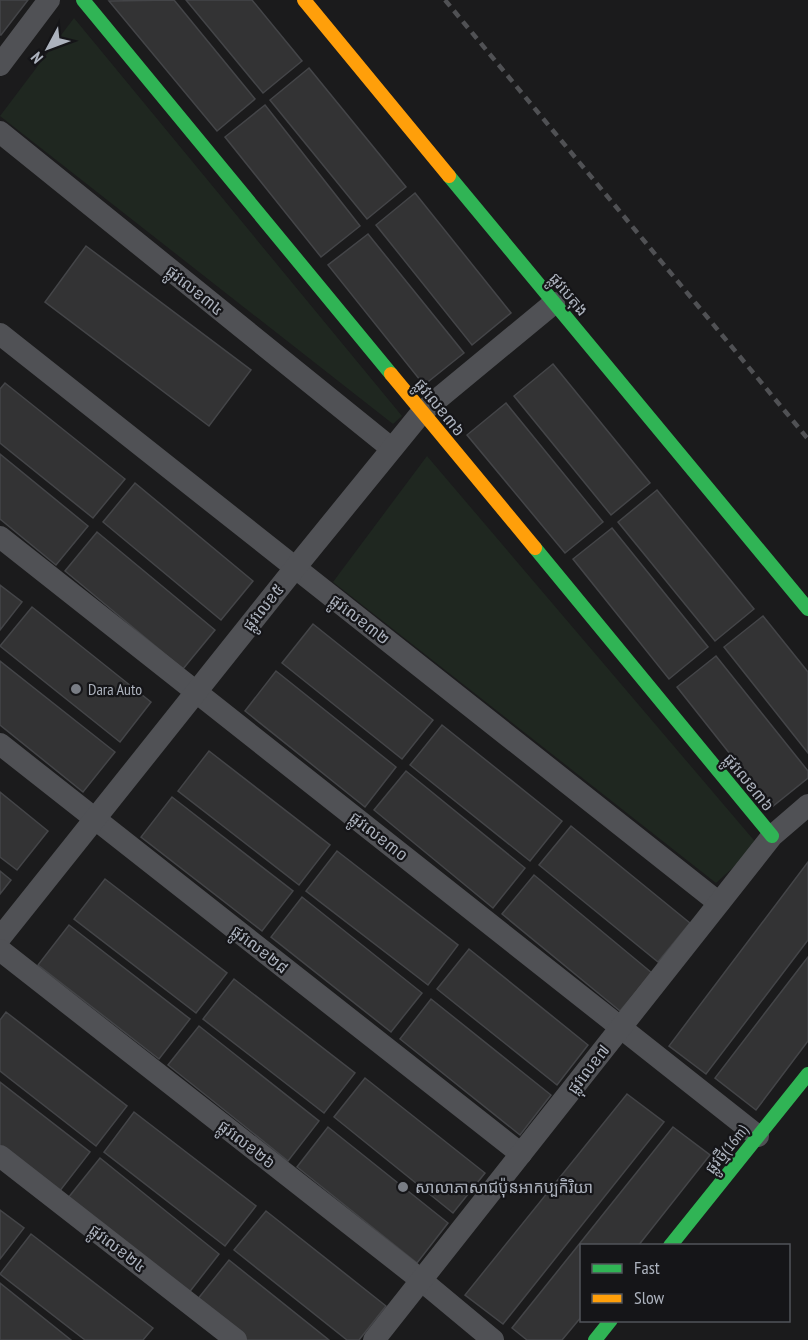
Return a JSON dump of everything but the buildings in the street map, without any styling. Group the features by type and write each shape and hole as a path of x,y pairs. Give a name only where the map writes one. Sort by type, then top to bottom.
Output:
{"street":[{"path":"0,65 49,0"},
{"name":"ផ្លូវលេខ៣៦","path":"82,0 772,836"},
{"name":"ផ្លូវបេតុង","path":"304,0 808,609"},
{"name":"ផ្លូវលេខ៣៤","path":"0,132 391,448"},
{"name":"ផ្លូវលេខ៥","path":"0,938 422,412 555,303"},
{"name":"ផ្លូវលេខ៣២","path":"0,334 719,903"},
{"name":"ផ្លូវលេខ៣០","path":"0,537 758,1136"},
{"name":"ផ្លូវលេខ២៨","path":"0,744 521,1154"},
{"name":"ផ្លុវលេខ៧","path":"374,1340 772,836 808,805"},
{"name":"ផ្លូវលេខ២៦","path":"0,950 421,1280 493,1340"},
{"name":"ផ្លូវថ្មី(16m)","path":"671,1244 808,1074"},
{"name":"ផ្លូវលេខ២៤","path":"0,1156 236,1340"},
{"path":"595,1340 608,1322"}],"shaded area":[{"path":"74,18 402,416 393,424 0,116"},
{"path":"427,456 758,845 716,883 333,582"}],"railway":[{"path":"445,0 808,439"}],"traffic: fast":[{"path":"83,0 391,374"},
{"path":"449,176 808,609"},
{"path":"535,548 772,836"},
{"path":"672,1244 808,1074"},
{"path":"595,1340 609,1322"}],"traffic: slow":[{"path":"304,0 449,176"},
{"path":"391,374 535,548"}],"place":[{"name":"Dara Auto","path":"76,689"},
{"name":"សាលាភាសាជប៉ុនអាកប្បកិរិយា","path":"403,1187"}]}
